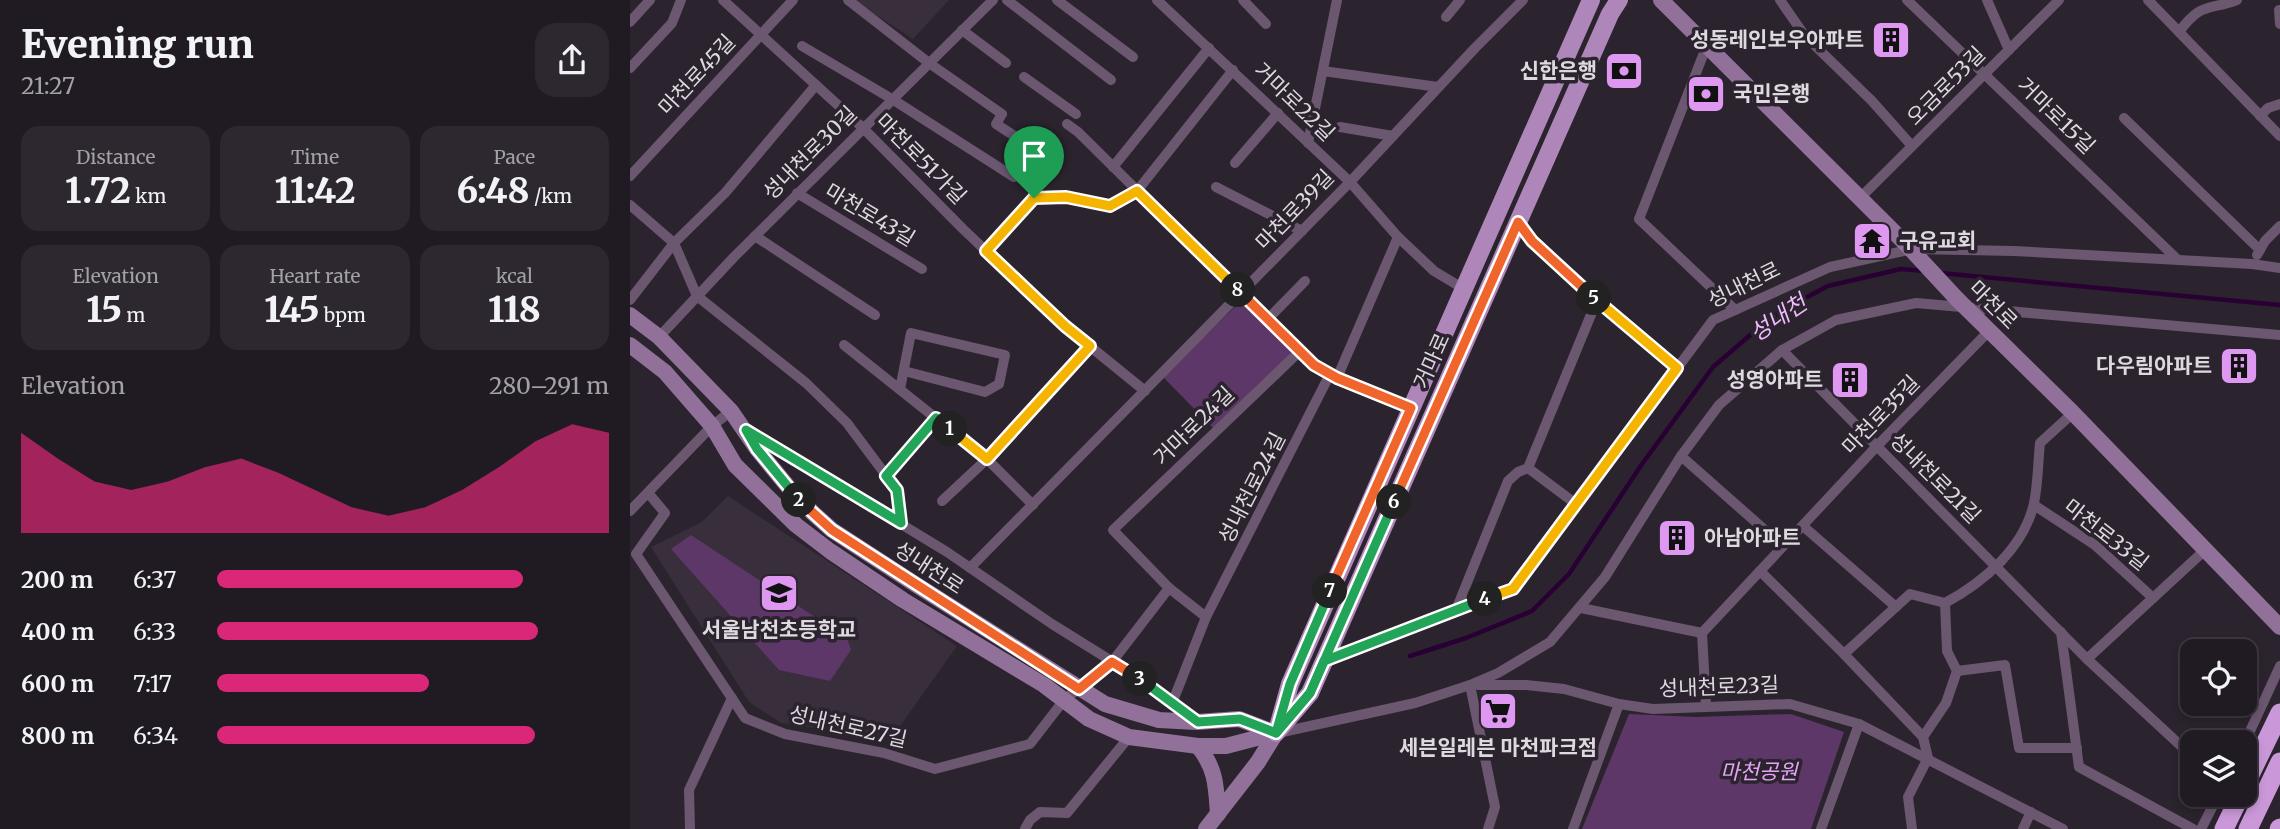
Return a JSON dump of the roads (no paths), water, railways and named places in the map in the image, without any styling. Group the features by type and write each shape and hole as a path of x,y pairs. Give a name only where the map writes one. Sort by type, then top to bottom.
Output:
{"highway":[{"path":"2257,760 2280,713"},
{"path":"2248,829 2280,762"},
{"path":"2224,829 2235,807"}],"main road":[{"name":"거마로","path":"1276,733 1310,693 1610,14 1619,0"},
{"name":"거마로","path":"1276,733 1290,684 1464,289 1586,2"}],"street":[{"path":"630,22 650,0"},
{"name":"마천로51가길","path":"723,0 863,128 1065,326 1145,391"},
{"name":"마천로45길","path":"630,176 793,0"},
{"path":"848,0 929,63 1002,114 996,124 1039,152"},
{"name":"성내천로30길","path":"659,337 797,193 993,0"},
{"path":"1007,0 1111,80"},
{"path":"1057,0 1133,57"},
{"name":"거마로22길","path":"1157,0 1350,182 1398,237 1434,271 1464,289"},
{"path":"1242,0 1266,24"},
{"path":"1308,143 1337,0"},
{"path":"1446,17 1460,0"},
{"name":"마천로39길","path":"970,568 1350,182 1523,0"},
{"name":"마천로","path":"1661,0 2073,413 2280,627"},
{"path":"1780,0 1805,36 1912,146"},
{"name":"거마로15길","path":"1907,0 2178,260"},
{"path":"1987,0 2009,50"},
{"name":"오금로53길","path":"1860,198 2059,0"},
{"path":"2179,32 2188,19 2201,8 2238,0"},
{"path":"630,68 672,23 678,2"},
{"path":"2156,3 2179,32 2280,136"},
{"path":"2279,10 2280,24"},
{"path":"962,30 1006,63"},
{"path":"1707,45 1639,219 1735,310"},
{"path":"802,46 892,99 1014,177"},
{"path":"1113,167 1209,48"},
{"path":"986,251 1034,198 1066,197 1110,206 1137,191 1233,70"},
{"path":"1323,71 1438,88"},
{"path":"1024,77 1076,114"},
{"path":"630,300 674,243 725,193 817,85"},
{"path":"2260,116 2268,108 2280,104"},
{"path":"1235,163 1278,113"},
{"path":"2124,118 2260,250"},
{"path":"1067,124 1079,132 1314,365 1333,376 1411,408"},
{"path":"1340,127 1393,136"},
{"path":"1216,187 1302,231"},
{"name":"마천로43길","path":"797,193 922,269"},
{"path":"630,205 674,243 697,296"},
{"path":"1518,222 1532,241 1677,368"},
{"path":"2252,264 2280,226"},
{"path":"755,236 875,316"},
{"name":"성내천로24길","path":"1173,701 1206,617 1333,376 1398,237"},
{"name":"성내천로","path":"1324,661 1513,589 1713,320 1830,267 1913,249 2014,251 2252,264 2280,268"},
{"path":"1268,319 1305,281"},
{"name":"성내천로","path":"697,296 806,383 847,423 897,490 901,523"},
{"path":"1456,610 1508,481 1528,468 1597,300"},
{"name":"성내천로","path":"630,345 665,372 712,426 735,465 796,525 830,551 893,593 1044,685 1089,719 1129,737 1198,746 1226,746 1415,703 1498,673 1550,642 1605,578 1681,456 1719,405 1782,350 1836,320 1916,303 1961,303 2280,335"},
{"name":"성내천로","path":"630,315 659,337 731,411 757,449 794,494 832,530 1105,704 1159,720 1198,722 1240,719 1276,733"},
{"name":"마천로35길","path":"1702,633 1989,331"},
{"path":"900,389 911,333 1005,355 999,384 985,392 904,371"},
{"path":"844,345 987,459 1033,505"},
{"path":"942,501 987,459 1090,346"},
{"name":"성내천로21길","path":"1782,350 2087,659 2180,745"},
{"name":"거마로24길","path":"1169,588 1113,530 1300,351"},
{"path":"630,512 712,426 731,411"},
{"name":"마천로33길","path":"1945,603 1964,592 2017,544 2034,505 2040,443 2073,413"},
{"path":"886,476 936,418"},
{"path":"746,430 901,523 1173,701 1198,722"},
{"path":"1681,456 1783,546"},
{"path":"1528,468 1576,505"},
{"name":"성내천로27길","path":"649,494 665,513 636,554 745,718 785,734 884,753 935,769 1030,744 1064,700 1112,662"},
{"name":"마천로33길","path":"2034,505 2095,545 2153,598"},
{"path":"1802,526 1896,607"},
{"path":"2087,659 2205,550"},
{"path":"1760,571 1844,653 1923,737 1928,758 1908,796 1912,829"},
{"path":"1112,662 1169,588 1206,617"},
{"path":"1844,653 1910,594 1945,603 1947,652 1956,671 1946,702 1923,737"},
{"path":"1581,608 1702,633 1706,706"},
{"path":"2061,632 2080,767 2193,829"},
{"path":"1956,671 2005,665 2019,748 2077,748"},
{"path":"2251,730 2280,666"},
{"path":"1470,685 1495,807 1488,829"},
{"name":"성내천로23길","path":"1470,685 1526,685 1564,689 1619,704 1653,709 1790,704 1859,724 2063,829"},
{"path":"690,829 690,790 732,698"},
{"path":"1573,829 1619,704"},
{"path":"1821,829 1859,724"},
{"name":"거마로","path":"1206,829 1258,762 1276,733"},
{"path":"1025,829 1030,820 1040,812 1067,813 1129,737"},
{"path":"1198,746 1207,757 1215,776 1218,814"},
{"path":"2201,829 2212,807"},
{"path":"2023,829 2031,812"}],"waterway":[{"name":"성내천","path":"1410,656 1466,638 1532,611 1569,574 1642,464 1713,367 1763,324 1828,286 1901,269 1925,271"},
{"name":"성내천","path":"1940,273 2280,305"}],"place":[{"name":"성동레인보우아파트","path":"1891,40"},
{"name":"신한은행","path":"1624,71"},
{"name":"국민은행","path":"1706,94"},
{"name":"구유교회","path":"1872,241"},
{"name":"다우림아파트","path":"2239,366"},
{"name":"성영아파트","path":"1850,380"},
{"name":"아남아파트","path":"1677,538"},
{"name":"서울남천초등학교","path":"779,593"},
{"name":"세븐일레븐 마천파크점","path":"1498,711"}],"park label":[{"name":"마천공원","path":"1759,772"}]}
